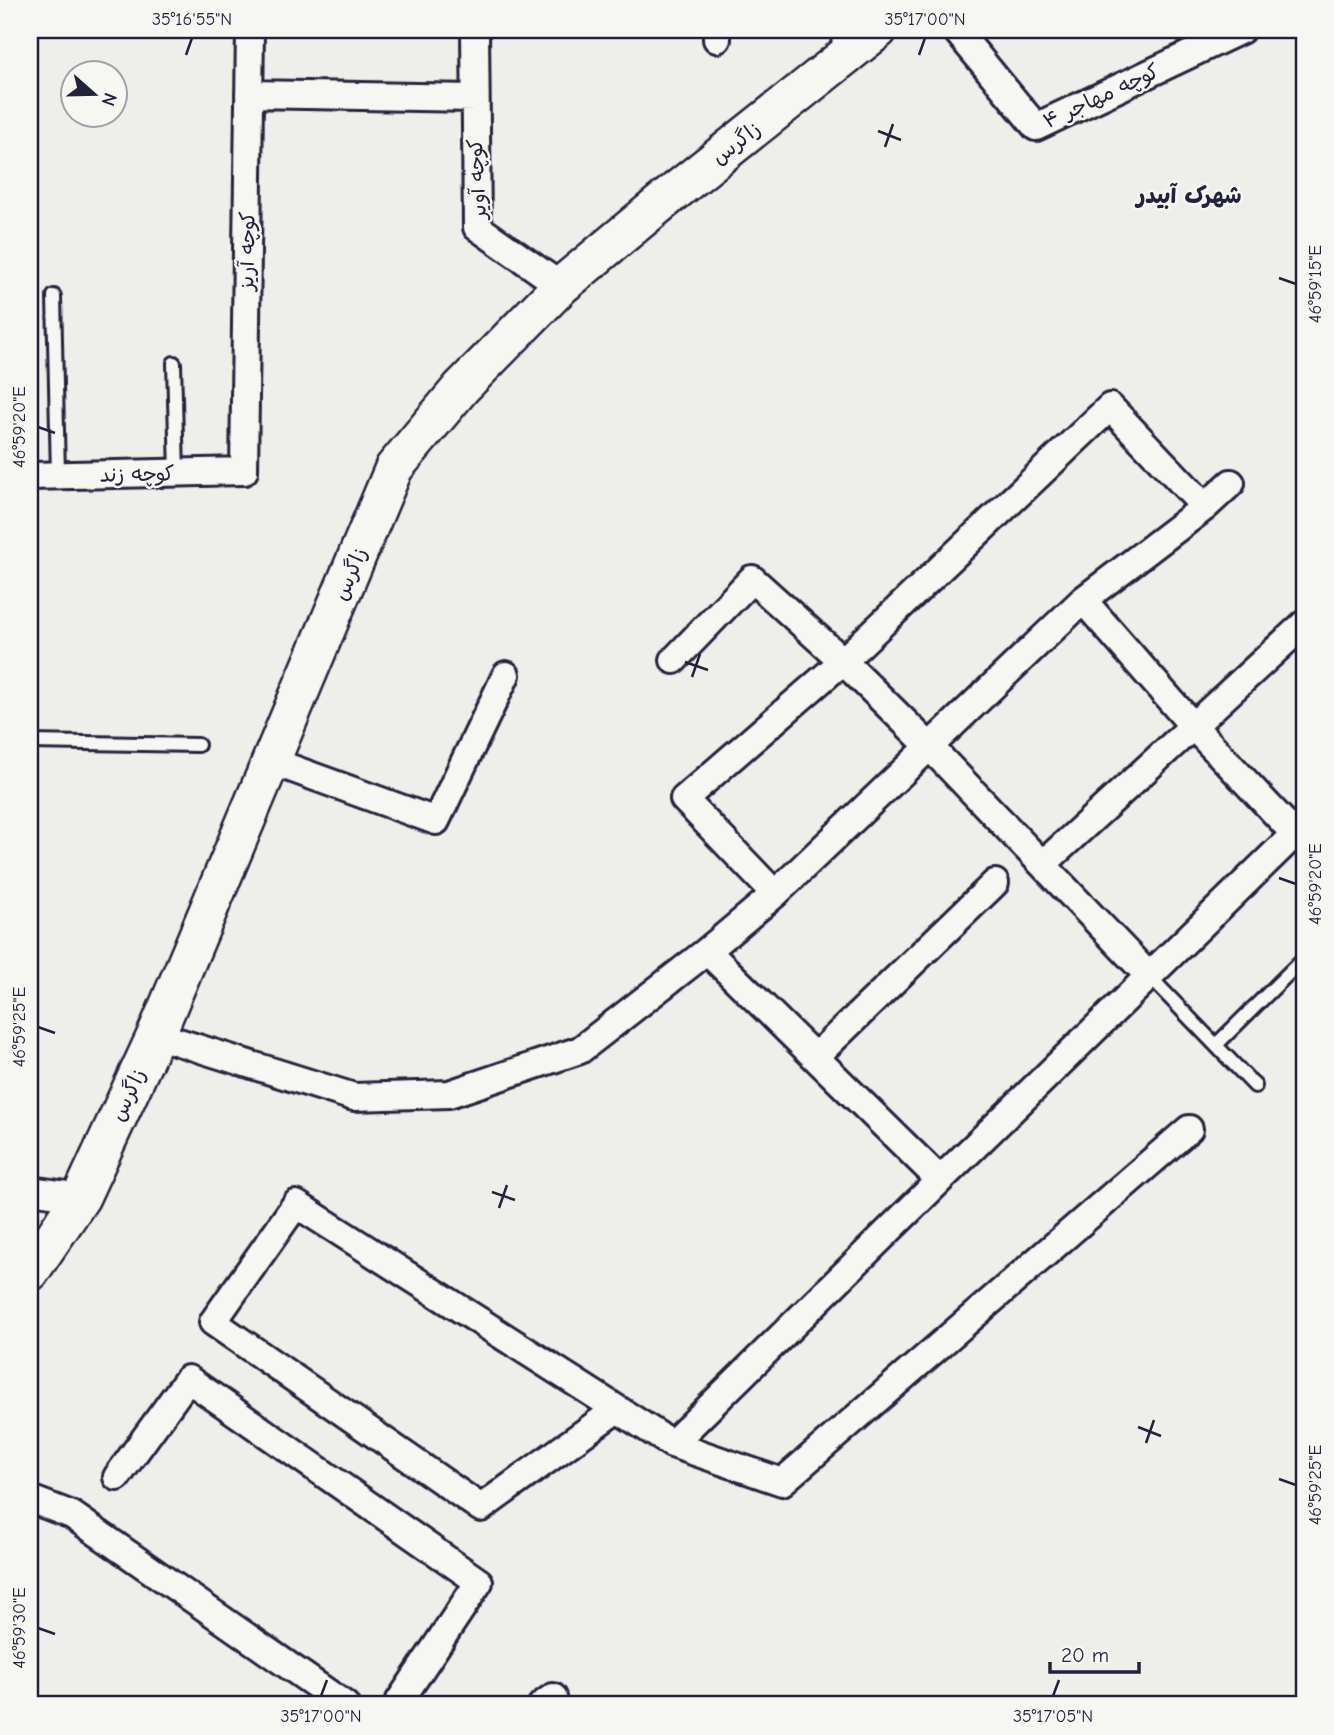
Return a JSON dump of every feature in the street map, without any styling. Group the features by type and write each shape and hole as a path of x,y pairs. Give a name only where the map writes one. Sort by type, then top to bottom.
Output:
{"street":[{"name":"کوچه آریز","path":"244,471 250,30"},
{"name":"کوچه آویر","path":"475,30 477,227 561,286"},
{"name":"زاگرس","path":"30,1272 81,1197 156,1035 394,468 461,388 561,286 662,202 839,46 878,30"},
{"name":"کوچه مهاجر ۴","path":"956,30 1036,127 1241,30"},
{"path":"249,94 474,98"},
{"path":"775,894 684,799 843,661 1110,407 1205,507"},
{"name":"کوچه زند","path":"30,476 244,471"},
{"path":"156,1035 354,1097 449,1094 580,1050 775,894 1083,600 1231,484"},
{"path":"674,660 752,579 843,661 930,747 1149,976"},
{"path":"671,1444 1300,830 1194,726 1083,600"},
{"path":"1043,864 1304,624"},
{"path":"271,761 436,821 506,675"},
{"path":"816,1056 995,883"},
{"path":"707,951 940,1180"},
{"path":"617,1409 481,1508 213,1322 296,1204 617,1409 671,1444 782,1482 1189,1129"},
{"path":"30,1190 81,1197"},
{"path":"117,1477 188,1379 479,1581 397,1705"},
{"path":"30,1499 72,1516 345,1705"}],"lane":[{"path":"54,296 58,475"},
{"path":"174,363 177,473"},
{"path":"30,742 198,745"},
{"path":"1216,1045 1304,958"},
{"path":"1149,976 1255,1086"}],"district":[{"name":"شهرک آبیدر","path":"1189,195"}]}
